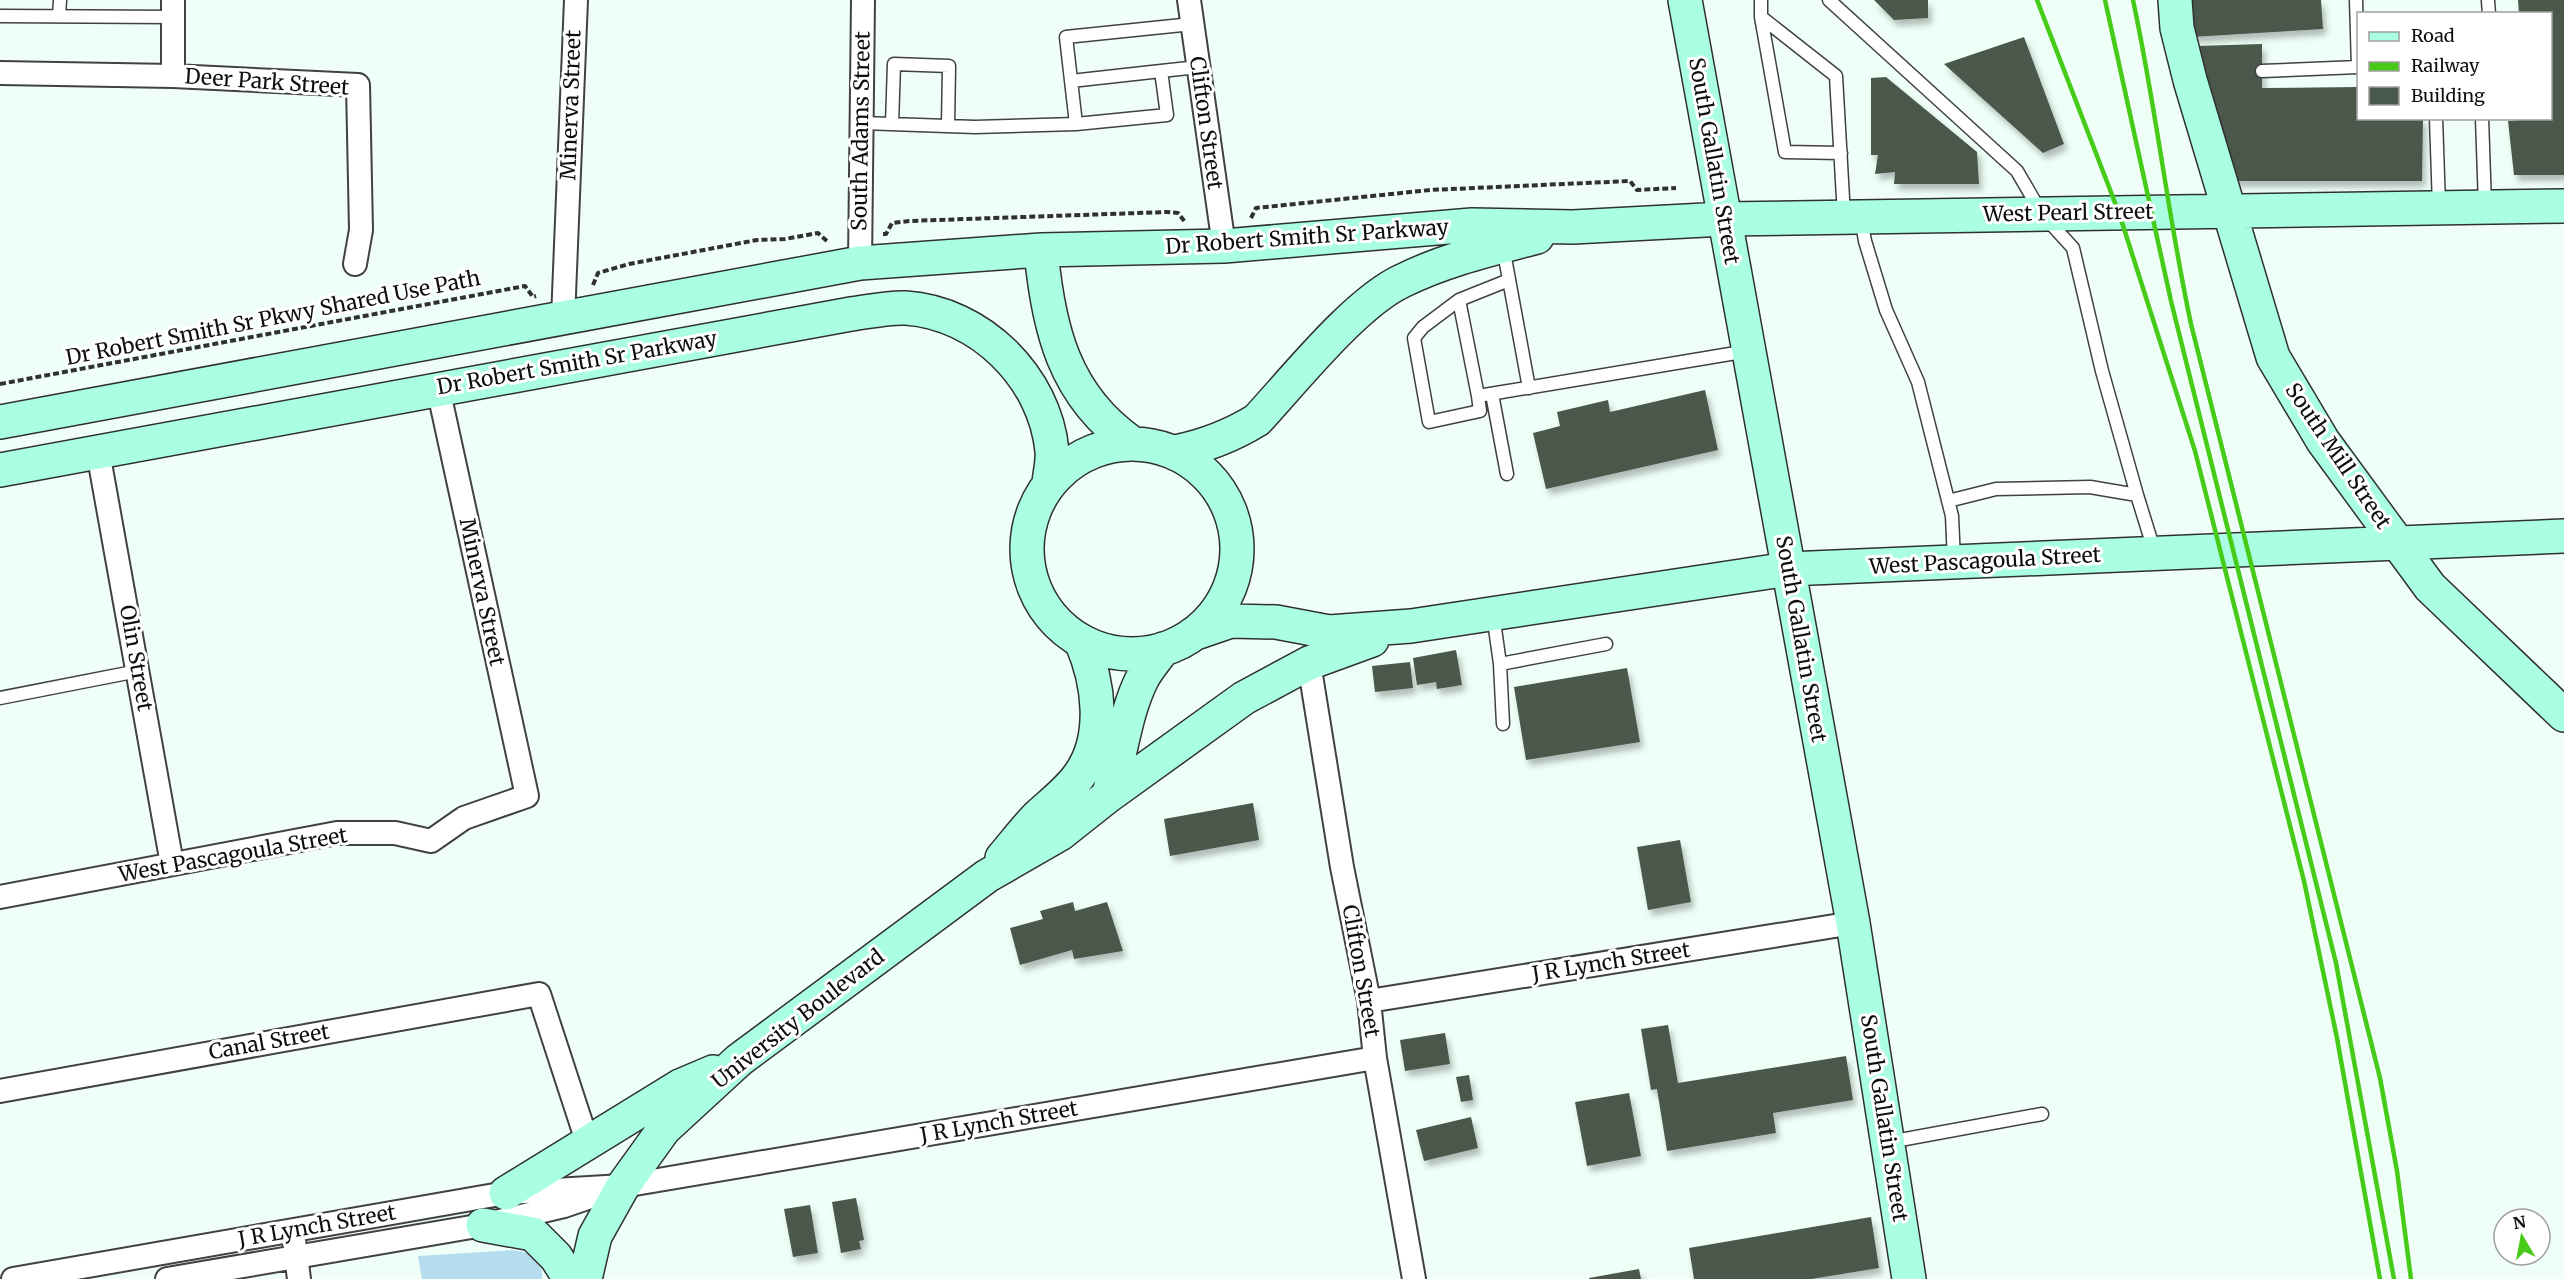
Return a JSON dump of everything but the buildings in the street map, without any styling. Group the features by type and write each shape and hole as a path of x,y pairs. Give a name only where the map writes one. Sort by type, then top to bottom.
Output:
{"main road":[{"name":"South Gallatin Street","path":"1685,0 1853,923 1909,1279"},
{"name":"South Mill Street","path":"2175,0 2176,28 2197,79 2229,211 2273,357 2323,441 2430,587 2564,715"},
{"name":"West Pearl Street","path":"1573,227 1724,219 2564,206"},
{"name":"Dr Robert Smith Sr Parkway","path":"0,422 860,263 1233,233 1472,225 1573,227"},
{"path":"1175,452 1207,445 1238,432 1257,420 1357,313 1400,281 1463,256 1573,227"},
{"path":"1041,250 1045,292 1062,358 1086,402 1110,429 1132,443"},
{"name":"Dr Robert Smith Sr Parkway","path":"0,470 851,314 906,308 954,319 987,339 1016,364 1035,393 1045,416 1052,452 1049,483"},
{"path":"1132,443 1175,452 1191,461 1210,478 1226,500 1235,525 1237,544 1231,585 1210,619 1193,634 1163,649 1139,654 1103,650 1081,641 1050,615 1035,591 1027,561 1028,528 1038,500 1049,483 1077,459 1105,447 1132,443"},
{"name":"West Pascagoula Street","path":"1193,634 1231,621 1276,622 1329,632 1411,626 1788,569 2564,536"},
{"name":"West Pascagoula Street","path":"1108,795 1244,698 1309,663 1411,626"},
{"name":"University Boulevard","path":"987,876 1036,819 1078,777 1087,761 1094,738 1098,695 1092,665 1081,641"},
{"path":"1108,795 1118,766 1130,710 1142,678 1163,649"},
{"name":"University Boulevard","path":"585,1279 595,1236 623,1186 664,1129 739,1060 987,876 1060,834 1108,795"},
{"path":"506,1193 587,1141 680,1086 739,1060"},
{"path":"483,1225 533,1234 556,1257 570,1279"}],"street":[{"name":"Minerva Street","path":"563,319 576,0"},
{"name":"South Adams Street","path":"860,263 863,0"},
{"name":"Clifton Street","path":"1188,0 1198,67 1233,233"},
{"path":"173,9 173,76"},
{"name":"Deer Park Street","path":"0,73 173,76 358,85 361,230 355,264"},
{"name":"Minerva Street","path":"438,388 527,796"},
{"name":"Olin Street","path":"98,452 172,864"},
{"name":"Clifton Street","path":"1309,663 1342,867 1369,1001 1375,1058 1414,1279"},
{"name":"West Pascagoula Street","path":"0,897 337,833 395,833 431,842 464,818 527,796"},
{"name":"J R Lynch Street","path":"1369,1001 1853,923"},
{"name":"Canal Street","path":"0,1091 539,994 587,1141"},
{"name":"J R Lynch Street","path":"13,1279 506,1193 623,1186 1375,1058"},
{"name":"J R Lynch Street","path":"167,1279 483,1225 564,1206 623,1186"},
{"path":"293,1230 299,1279"}],"lane":[{"path":"59,16 60,0"},
{"path":"1761,0 1761,17 1785,152 1840,153"},
{"path":"1829,0 2017,171 2042,214 2073,248 2102,371 2155,553"},
{"path":"2356,0 2357,34"},
{"path":"0,16 59,16 173,9"},
{"path":"1761,17 1836,76 1840,153 1853,217 1865,241 1886,310 1918,382 1952,516 1954,562"},
{"path":"1076,124 1066,37 1192,24"},
{"path":"892,124 894,64 950,66 948,126"},
{"path":"1071,81 1198,67"},
{"path":"2262,71 2357,67"},
{"path":"861,123 948,126 1076,124 1167,115 1161,71"},
{"path":"2436,120 2439,207"},
{"path":"2482,120 2485,207"},
{"path":"1503,246 1529,388"},
{"path":"1460,300 1480,411 1429,422 1414,338 1423,327 1460,300 1509,280"},
{"path":"1478,396 1748,351"},
{"path":"1492,394 1507,474"},
{"path":"1948,501 1996,489 2090,487 2137,495"},
{"path":"1493,613 1500,664 1503,724"},
{"path":"1500,664 1606,644"},
{"path":"0,698 138,671"},
{"path":"1888,1143 2042,1114"}],"path":[{"path":"1233,233 1251,219 1256,208 1430,190 1630,181 1637,190 1676,188"},
{"path":"878,235 886,234 892,223 909,221 1167,212 1178,213 1185,222 1195,222"},
{"path":"587,286 594,285 598,273 629,264 757,240 784,239 818,233 827,242 835,241"},
{"name":"Dr Robert Smith Sr Pkwy Shared Use Path","path":"0,384 525,286 533,297 540,295"}],"shaded area":[{"path":"512,1250 535,1257 541,1265 542,1279 422,1279 418,1256"}],"railway":[{"path":"2037,0 2119,213 2195,451 2304,881 2337,1038 2380,1279"},
{"path":"2105,0 2171,301 2336,963 2394,1279"},
{"path":"2133,0 2191,324 2380,1078 2397,1171 2411,1279"}]}
